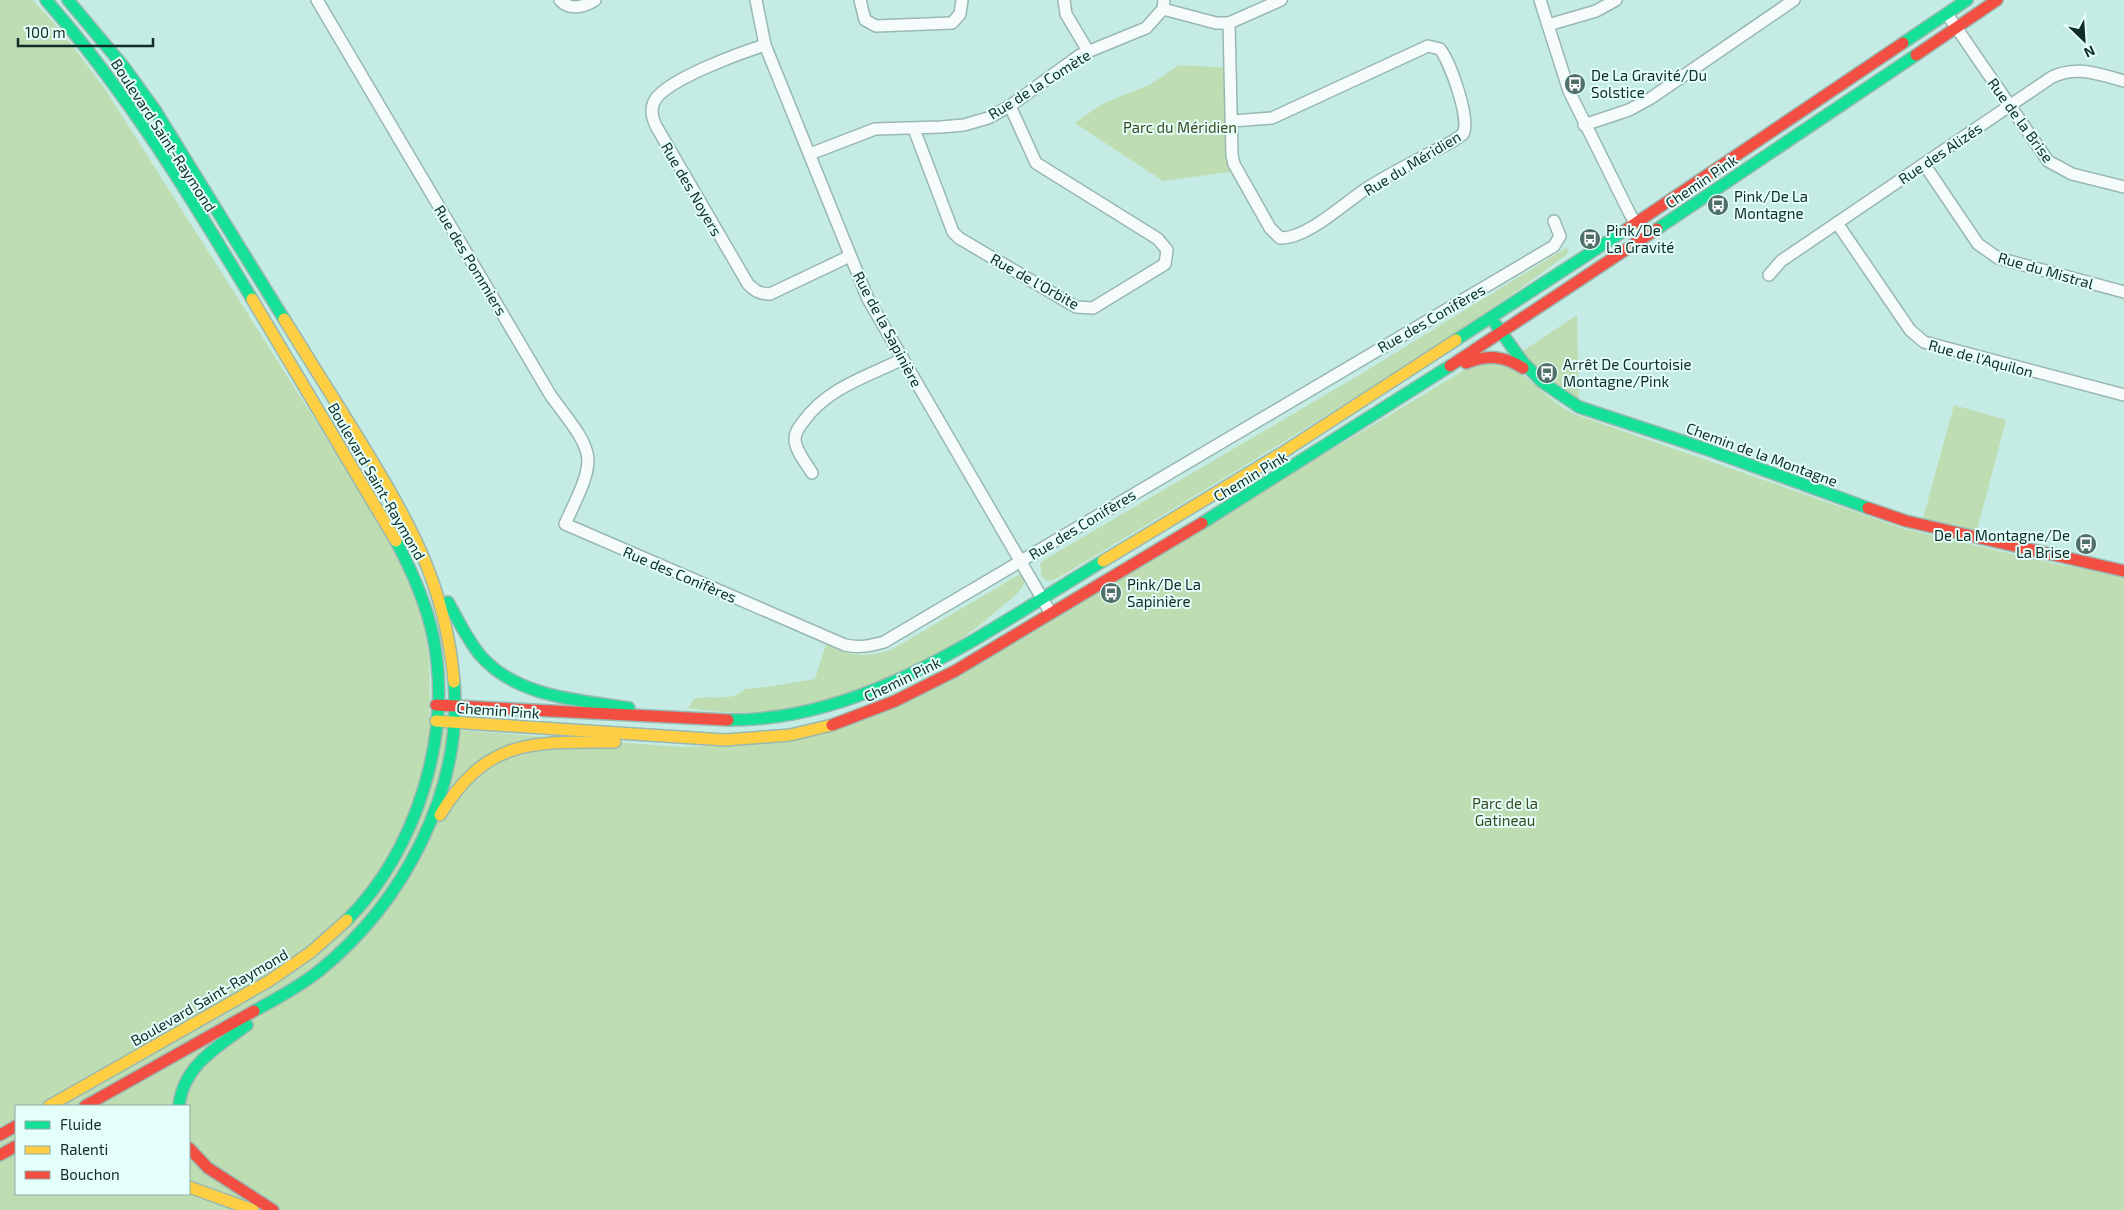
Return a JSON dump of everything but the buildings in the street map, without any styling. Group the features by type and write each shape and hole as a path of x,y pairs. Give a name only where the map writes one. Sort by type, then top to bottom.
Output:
{"main road":[{"name":"Boulevard Saint-Raymond","path":"46,0 73,30 147,131 396,539 414,574 425,605 436,660 436,721 432,753 424,788 409,826 384,872 366,898 340,928 312,953 271,981 51,1105"},
{"name":"Boulevard Saint-Raymond","path":"68,0 124,67 155,110 288,324 416,537 436,588 448,633 453,664 453,722 447,764 439,798 416,855 389,899 352,940 318,972 271,1002 87,1105"},
{"name":"Chemin Pink","path":"436,705 684,719 758,720 799,714 852,700 914,673 1258,468 1635,223 1967,0"},
{"name":"Chemin Pink","path":"436,721 690,740 790,735 856,717 922,688 1331,443 1501,333 1997,0"},
{"name":"Chemin de la Montagne","path":"1491,318 1537,378 1560,398 1578,407 1706,449 1920,526 2124,571"},
{"path":"1331,443 1477,358 1492,355 1499,356 1517,364 1537,378"},
{"path":"416,537 467,639 484,660 500,674 534,690 684,719"},
{"name":"Chemin de la Montagne","path":"2059,556 2124,564"},
{"path":"416,855 455,789 480,766 500,754 519,747 542,742 690,740"},
{"path":"179,1105 181,1090 198,1062 318,972"},
{"path":"0,1135 15,1127"},
{"path":"0,1141 15,1145"},
{"path":"0,1155 15,1146"},
{"path":"190,1149 208,1168 273,1210"},
{"path":"190,1187 252,1210"}],"street":[{"name":"Rue des Pommiers","path":"317,0 551,396 585,443 588,452 588,469 565,524"},
{"path":"560,0 568,6 575,7 595,0"},
{"name":"Rue de la Sapinière","path":"756,0 764,45 868,299 1050,612"},
{"path":"860,0 865,20 876,26 952,23 960,14 962,0"},
{"path":"1064,0 1066,14 1088,51"},
{"path":"1164,4 1216,23 1229,24 1281,0"},
{"path":"1540,0 1562,75 1584,125 1644,237"},
{"path":"1548,25 1596,11 1616,0"},
{"path":"1584,125 1629,110 1651,98 1794,0"},
{"name":"Rue de la Comète","path":"810,154 866,132 964,125 988,118 1010,106 1088,51 1138,32 1151,22 1164,4"},
{"name":"Rue de la Brise","path":"1947,14 2048,161 2054,166 2072,174 2124,187"},
{"name":"Rue du Méridien","path":"1229,24 1232,155 1237,171 1270,228 1280,238 1288,238 1344,207 1368,187 1453,141 1463,134 1466,122 1448,61 1440,49 1428,46 1272,118 1232,121"},
{"name":"Rue des Noyers","path":"764,45 711,65 666,90 658,96 652,108 656,126 748,284 754,290 761,294 770,294 850,256"},
{"name":"Rue des Alizés","path":"1769,274 1780,261 2052,77 2071,70 2091,72 2124,81"},
{"name":"Rue de l'Orbite","path":"914,129 954,232 959,238 1076,307 1081,309 1093,308 1165,264 1167,250 1158,239 1036,163 1010,106"},
{"name":"Rue du Mistral","path":"1924,164 1978,244 1988,253 1998,258 2124,292"},
{"name":"Rue des Conifères","path":"565,524 845,645 854,647 873,646 884,642 1554,246 1560,236 1554,222"},
{"name":"Rue de l'Aquilon","path":"1836,223 1910,330 1924,342 2124,395"},
{"path":"812,472 796,446 795,439 796,432 812,409 827,395 903,360"}],"green space":[{"name":"Parc de la Gatineau","path":"0,0 33,0 61,31 105,89 371,508 406,577 420,613 429,661 430,728 682,747 775,743 958,674 1456,375 1476,366 1493,363 1507,366 1520,373 1558,404 1574,414 1905,529 2056,564 2124,576 2124,1210 0,1210"},
{"name":"Parc du Méridien","path":"1179,65 1231,68 1237,171 1163,181 1075,123 1102,104 1151,84"},
{"path":"1566,248 1569,251 1567,254 1518,290 1367,390 1056,579 1048,581 1042,577 1040,564 1044,560 1361,374"},
{"path":"1577,315 1579,407 1517,355"},
{"path":"1954,405 2006,420 1975,538 1921,526"},
{"path":"1022,573 1025,579 1021,589 972,631 946,649 887,679 824,701 793,708 745,713 688,708 694,699 728,697 734,696 745,689 815,679 826,644 842,651 866,655 891,650"}],"traffic: fast":[{"path":"46,0 76,35 130,107 205,221 252,299"},
{"path":"68,0 124,67 155,110 284,319"},
{"path":"1903,43 1967,0"},
{"path":"1657,229 1916,55"},
{"path":"1456,340 1627,229"},
{"path":"1496,325 1522,361 1542,382 1579,407 1706,449 1868,508"},
{"path":"1202,523 1450,366"},
{"path":"347,920 372,892 393,860 410,825 424,789 433,750 438,712 438,673 433,636 427,611 408,564 396,541"},
{"path":"728,720 780,716 829,705 878,688 925,667 971,642 1103,561"},
{"path":"448,602 480,655 511,680 530,688 569,699 629,708"},
{"path":"254,1011 311,977 349,944 377,912 401,878 421,842 437,803 449,764 454,723 454,682"},
{"path":"179,1105 182,1092 194,1069 213,1050 247,1025"}],"traffic: slow":[{"path":"252,299 396,541"},
{"path":"284,319 348,421 408,524 433,582 450,646 454,682"},
{"path":"1103,561 1282,453 1456,340"},
{"path":"436,721 725,740 790,735 832,725"},
{"path":"440,815 458,790 476,771 494,758 514,750 536,745 615,742"},
{"path":"51,1105 269,981 311,952 347,920"},
{"path":"190,1187 253,1210"}],"traffic: jam":[{"path":"1916,55 1997,0"},
{"path":"1627,229 1903,43"},
{"path":"1450,366 1657,229"},
{"path":"1466,363 1488,357 1509,361 1523,368"},
{"path":"1868,508 1906,521 2124,571"},
{"path":"832,725 895,701 955,671 1202,523"},
{"path":"436,705 728,720"},
{"path":"87,1105 254,1011"},
{"path":"0,1135 15,1127"},
{"path":"0,1155 15,1147"},
{"path":"190,1149 208,1168 273,1210"}],"place":[{"name":"De La Gravité/Du Solstice","path":"1575,84"},
{"name":"Pink/De La Montagne","path":"1718,205"},
{"name":"Pink/De La Gravité","path":"1590,239"},
{"name":"Arrêt De Courtoisie Montagne/Pink","path":"1547,373"},
{"name":"De La Montagne/De La Brise","path":"2086,544"},
{"name":"Pink/De La Sapinière","path":"1111,593"}]}
